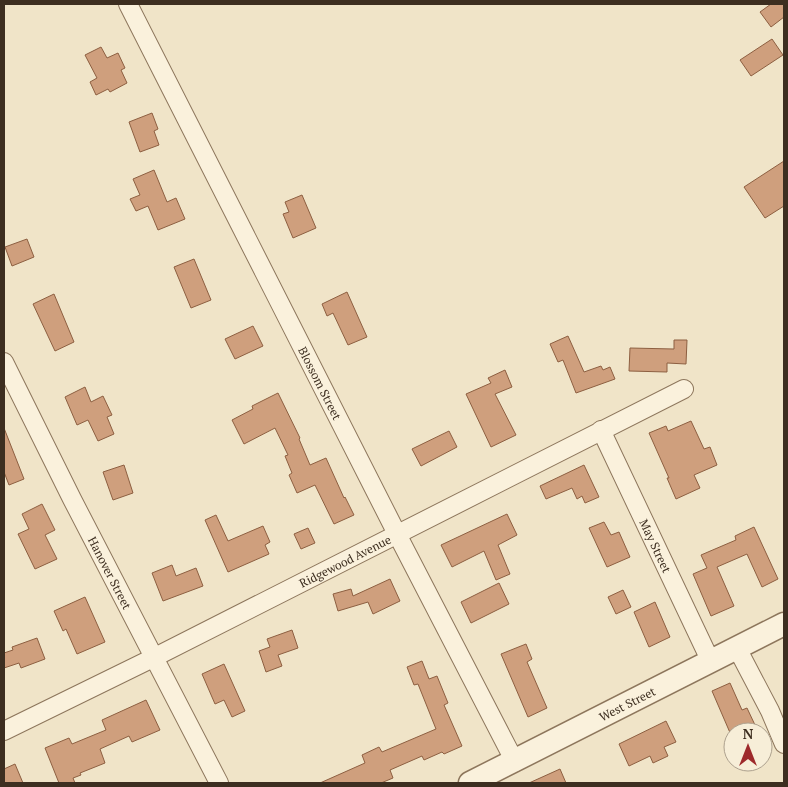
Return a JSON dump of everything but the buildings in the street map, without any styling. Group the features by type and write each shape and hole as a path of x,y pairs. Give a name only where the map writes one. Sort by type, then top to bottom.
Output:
{"street":[{"name":"Blossom Street","path":"128,4 515,762"},
{"name":"Hanover Street","path":"4,362 72,499 219,783"},
{"name":"Ridgewood Avenue","path":"4,731 155,657 684,388"},
{"name":"May Street","path":"601,430 710,660"},
{"name":"West Street","path":"470,783 515,762 710,660 784,624"},
{"path":"737,648 770,711 784,744"}]}
